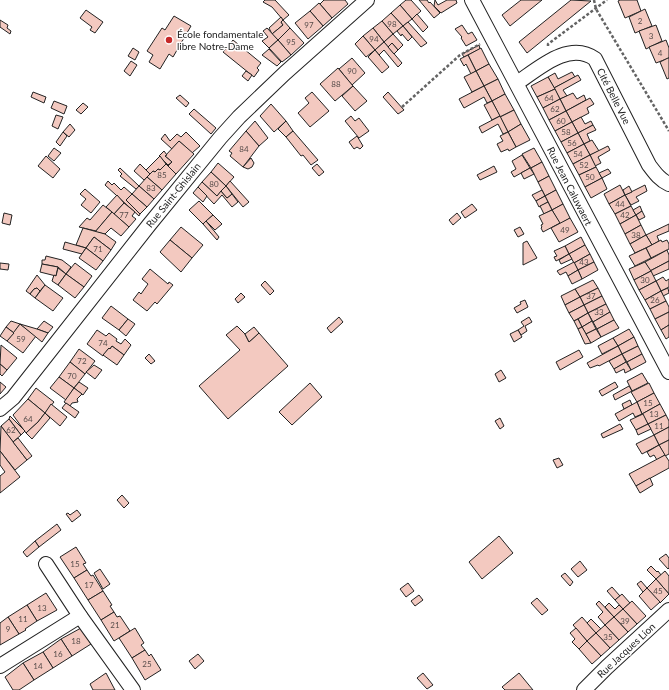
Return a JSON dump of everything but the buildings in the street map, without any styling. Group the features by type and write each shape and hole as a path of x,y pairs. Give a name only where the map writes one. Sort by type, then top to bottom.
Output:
{"street":[{"name":"Rue Saint-Ghislain","path":"0,409 13,398 149,225 220,138 239,117 285,73 367,0"},
{"name":"Rue Jean Caluwaert","path":"472,0 669,372"},
{"name":"Cité Belle Vue","path":"517,84 560,56 579,52 589,55 595,59 649,165 663,182 669,184"},
{"path":"46,564 80,616 133,690"},
{"name":"Rue Jacques Lion","path":"584,690 669,610"},
{"path":"0,666 80,616"}],"path":[{"path":"594,0 596,9 669,131"},
{"path":"548,63 548,44 607,0"},
{"path":"402,107 460,55 492,37"}],"place":[{"name":"École fondamentale libre Notre-Dame","path":"169,40"}]}
